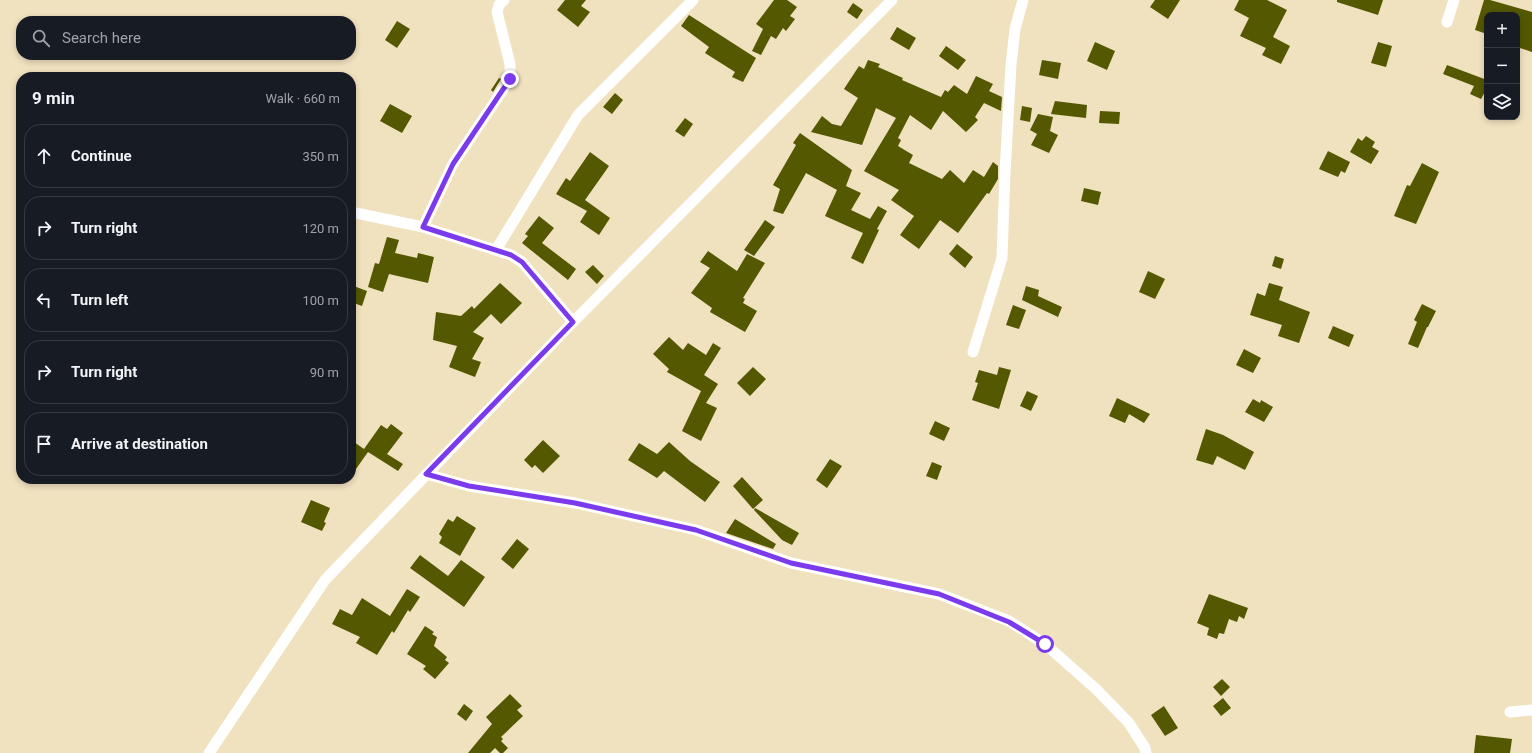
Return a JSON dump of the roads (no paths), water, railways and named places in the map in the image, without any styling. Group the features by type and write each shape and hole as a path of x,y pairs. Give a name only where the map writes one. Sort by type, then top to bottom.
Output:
{"street":[{"path":"423,227 453,164 510,79 510,64 497,12 499,5 504,0"},
{"path":"496,250 578,115 693,0"},
{"path":"209,753 325,580 573,322 892,0"},
{"path":"973,352 1002,258 1004,173 1011,65 1015,29 1022,0"},
{"path":"1448,22 1454,0"},
{"path":"356,213 423,227 511,255 522,262 573,322"},
{"path":"426,474 469,486 575,503 696,530 791,563 939,594 1009,622 1045,644 1096,688 1129,723 1145,748 1146,753"},
{"path":"1510,712 1532,710"}]}
